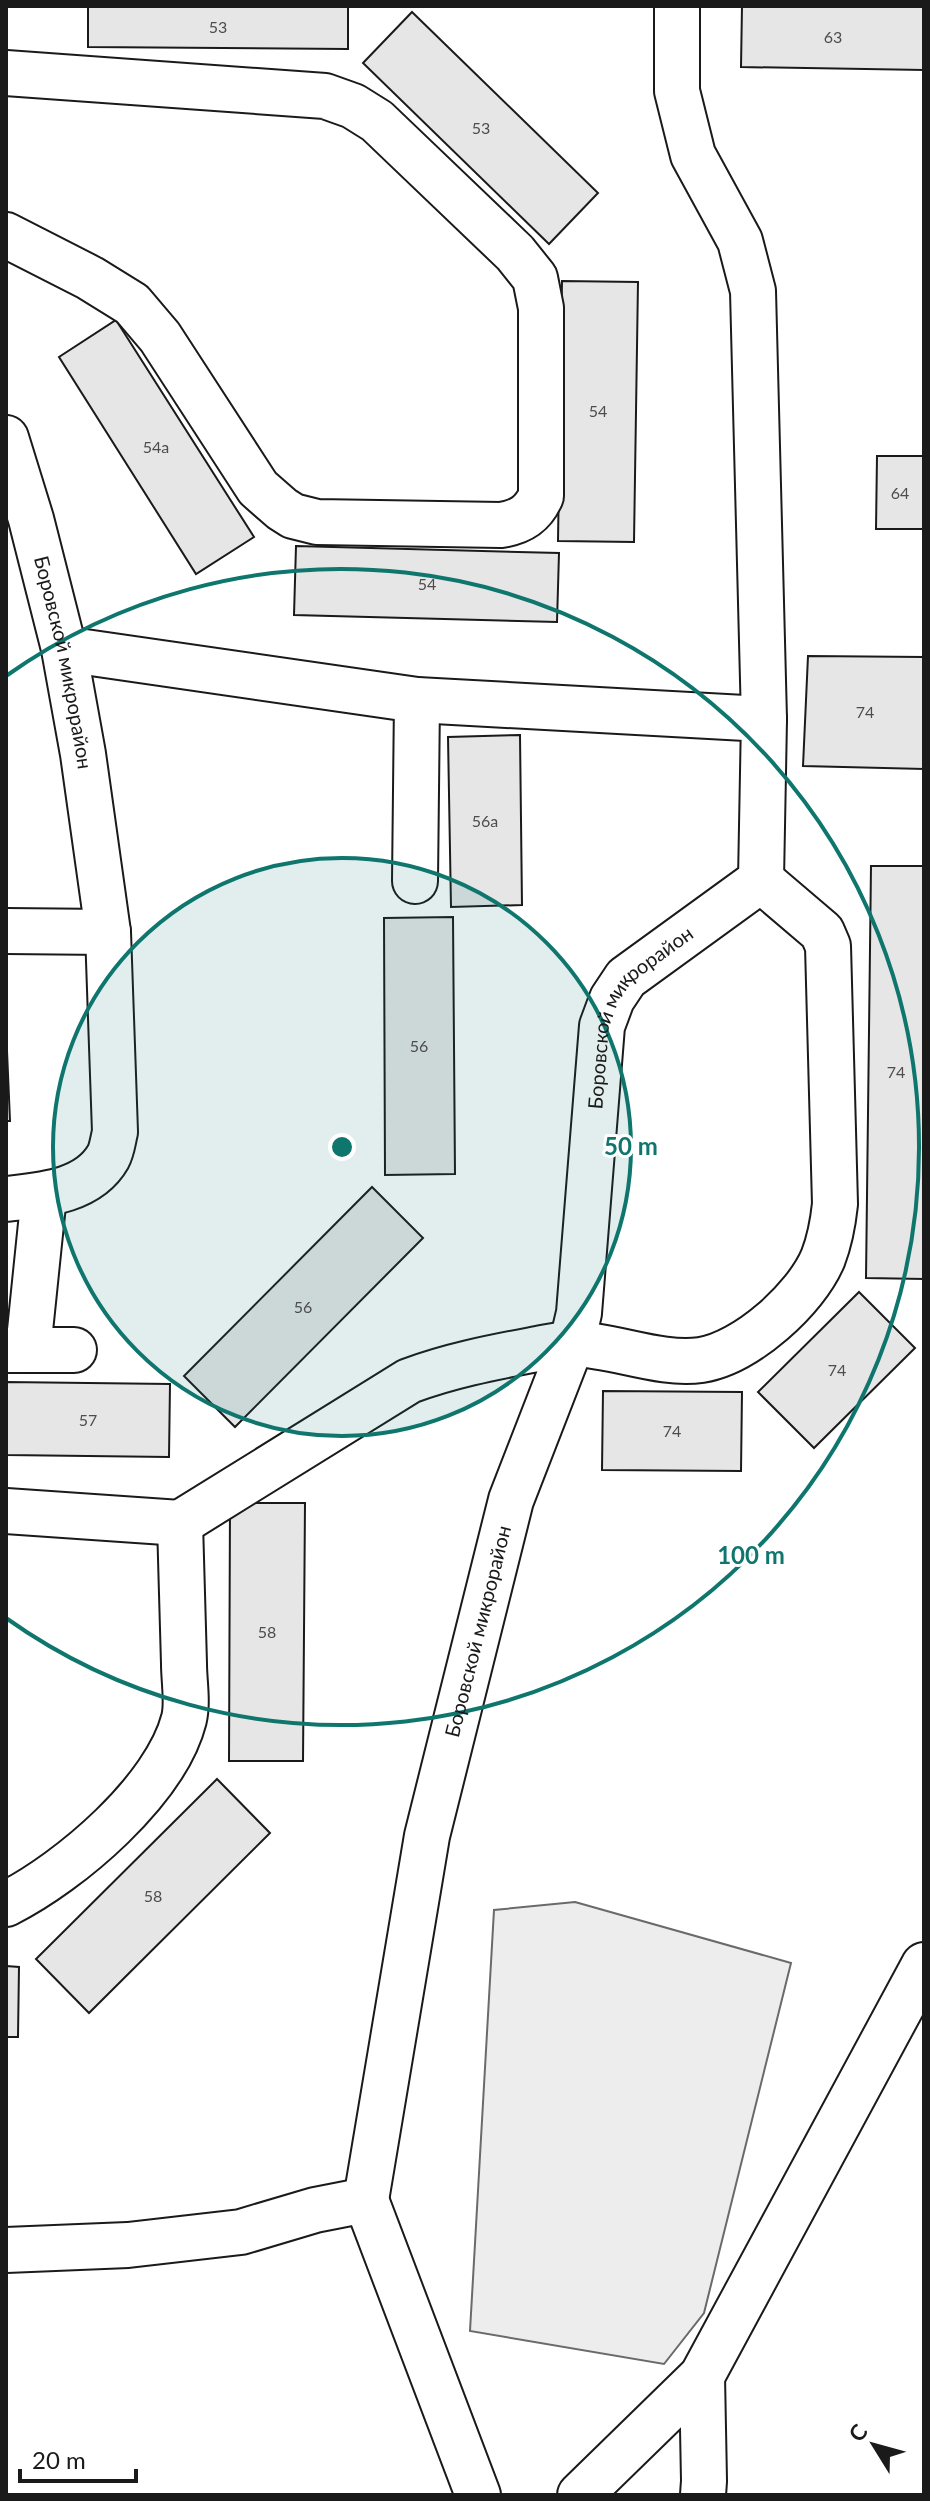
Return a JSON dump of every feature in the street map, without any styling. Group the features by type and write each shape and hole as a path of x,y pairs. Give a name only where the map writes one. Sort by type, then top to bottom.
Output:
{"street":[{"path":"6,1511 180,1523 409,1381 468,1362 572,1343 672,1359 700,1360 727,1352 774,1320 801,1292 822,1261 831,1235 835,1204 828,946 822,932 761,880 764,719 753,291 740,241 693,155 677,91 677,6"},
{"path":"6,73 325,96 353,106 377,121 515,253 535,278 541,308 541,496 536,508 514,523 501,525 317,522 293,516 258,488 160,337 132,304 90,278 6,235"},
{"name":"Боровской микрорайон","path":"6,438 31,519 64,649 83,754 108,932 115,1132 108,1157 88,1178 66,1189 25,1197"},
{"path":"64,649 417,700 764,719"},
{"path":"415,881 417,700"},
{"name":"Боровской микрорайон","path":"366,2200 427,1836 511,1500 572,1343 579,1313 602,1026 612,999 626,978 761,880"},
{"path":"6,931 108,932"},
{"path":"25,1197 17,1350 74,1350"},
{"path":"6,1904 48,1879 117,1822 172,1751 185,1716 180,1523"},
{"path":"580,2495 702,2376 924,1965"},
{"path":"6,2250 128,2245 241,2232 315,2210 366,2200 478,2495"},
{"path":"702,2376 703,2495"}],"shaded area":[{"path":"575,1902 791,1963 704,2313 664,2364 470,2331 494,1910"}],"building":[{"path":"88,6 348,6 348,49 88,47"},
{"path":"742,6 924,6 924,70 741,67"},
{"path":"412,12 598,193 549,244 363,63"},
{"path":"562,281 638,282 634,542 558,541"},
{"path":"116,320 254,537 196,574 59,357"},
{"path":"877,456 924,456 924,529 876,529"},
{"path":"296,546 559,553 557,622 294,615"},
{"path":"808,656 924,657 924,769 803,766"},
{"path":"520,735 522,905 451,907 448,737"},
{"path":"871,866 924,866 924,1279 866,1278"},
{"path":"453,917 455,1174 385,1175 384,918"},
{"path":"7,1051 10,1121 6,1121"},
{"path":"372,1187 423,1238 235,1427 184,1376"},
{"path":"859,1292 915,1348 814,1448 758,1392"},
{"path":"6,1382 170,1384 169,1457 6,1455"},
{"path":"603,1391 742,1392 741,1471 602,1470"},
{"path":"230,1503 305,1503 303,1761 229,1761"},
{"path":"217,1779 270,1833 89,2013 36,1959"},
{"path":"6,1966 19,1967 18,2037 6,2037"}]}
